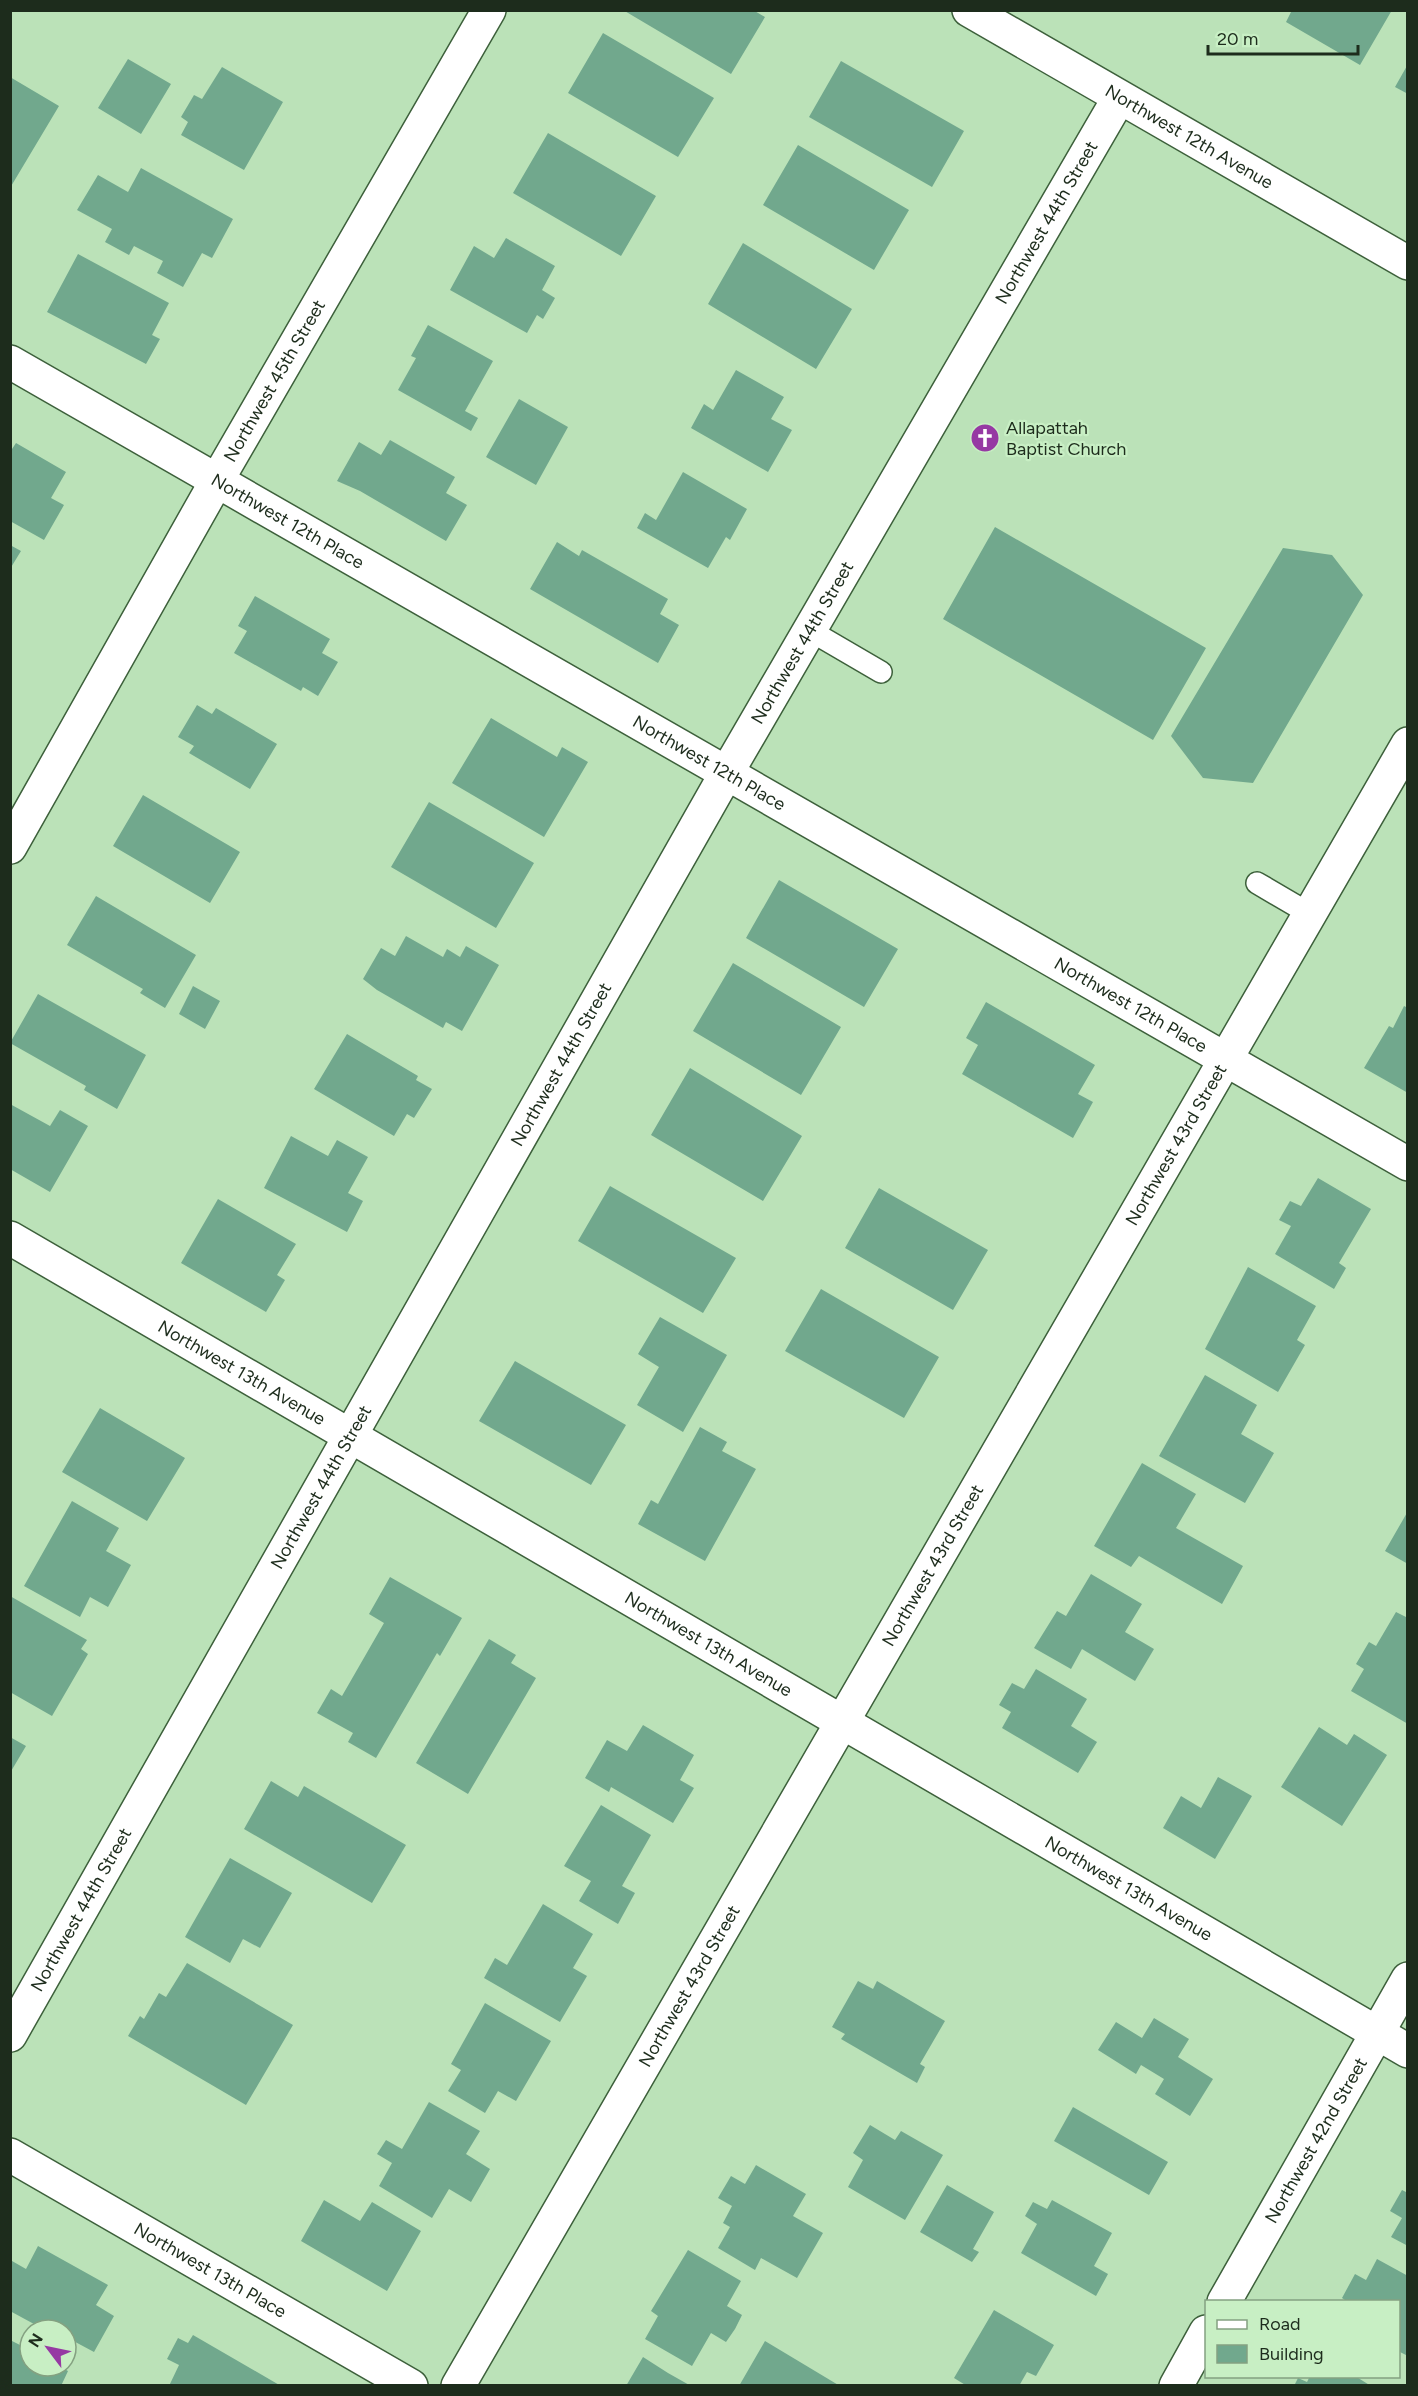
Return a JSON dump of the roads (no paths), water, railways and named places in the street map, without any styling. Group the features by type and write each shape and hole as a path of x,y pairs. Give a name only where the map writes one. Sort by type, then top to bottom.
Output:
{"street":[{"name":"Northwest 45th Street","path":"10,847 216,482 489,10"},
{"name":"Northwest 12th Avenue","path":"969,10 1407,263"},
{"name":"Northwest 44th Street","path":"10,2035 726,774 1119,98"},
{"name":"Northwest 12th Place","path":"10,362 1407,1164"},
{"name":"Northwest 43rd Street","path":"458,2385 1407,744"},
{"name":"Northwest 13th Avenue","path":"10,1238 1407,2051"},
{"name":"Northwest 42nd Street","path":"1225,2300 1407,1979"},
{"name":"Northwest 13th Place","path":"10,2155 411,2385"},
{"path":"1176,2385 1205,2334"}],"lane":[{"path":"809,630 881,672"},
{"path":"1257,883 1310,914"}],"place":[{"name":"Allapattah Baptist Church","path":"985,438"}]}
